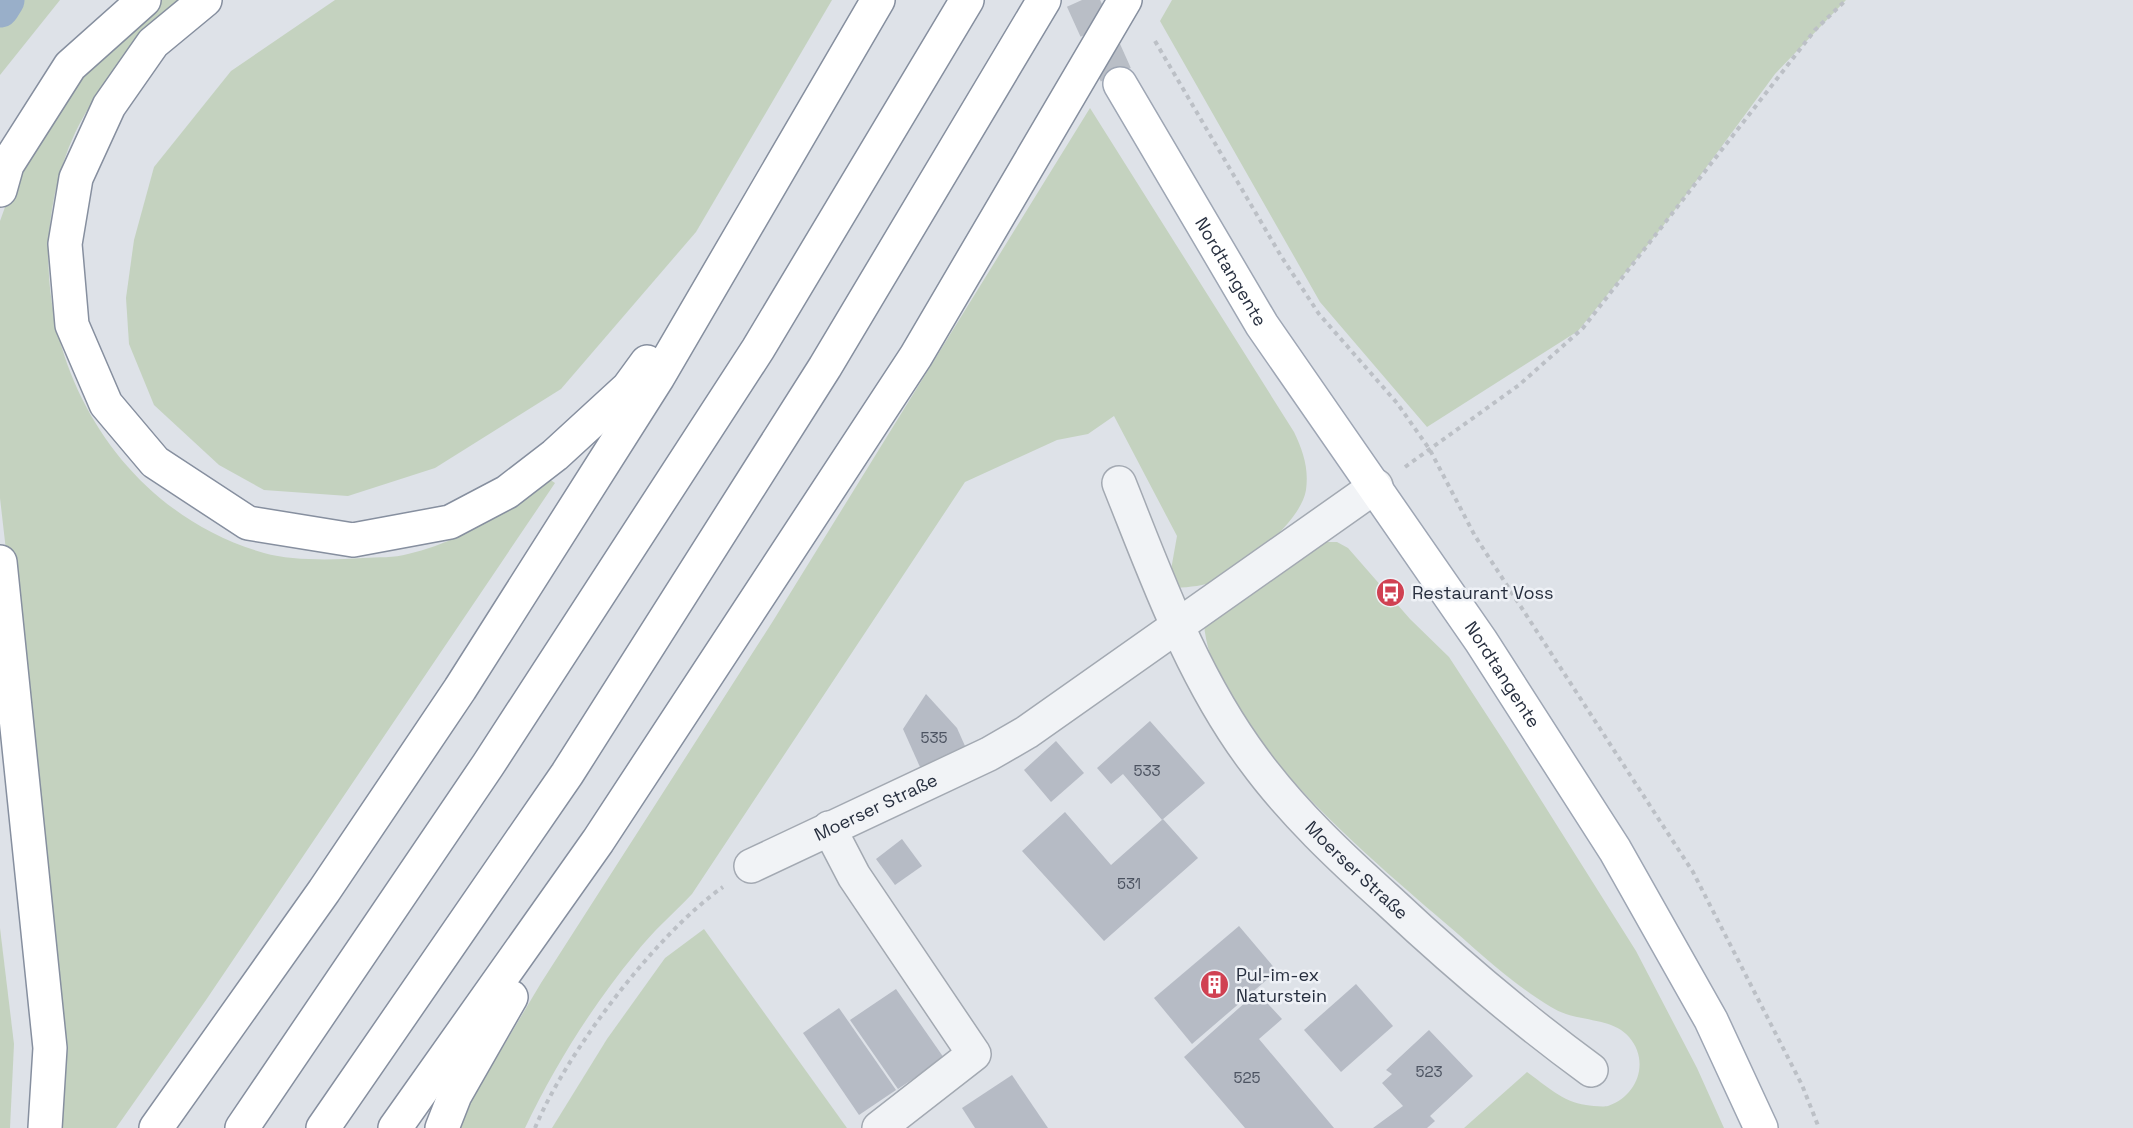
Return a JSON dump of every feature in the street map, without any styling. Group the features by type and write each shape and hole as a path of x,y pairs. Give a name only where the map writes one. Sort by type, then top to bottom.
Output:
{"main road":[{"path":"0,190 7,165 70,66 144,0"},
{"path":"205,0 153,44 109,106 76,178 65,244 72,325 106,405 155,462 248,523 353,540 450,522 507,492 555,455 628,388 753,214"},
{"path":"156,1128 304,919 460,689 658,377 878,0"},
{"path":"242,1128 488,765 758,349 967,0"},
{"path":"323,1128 567,774 825,367 1044,0"},
{"path":"395,1128 598,841 916,356 1125,0"},
{"name":"Nordtangente","path":"1120,84 1262,326 1376,486 1481,641 1615,850 1711,1020 1761,1128"},
{"path":"0,562 50,1048 45,1128"},
{"path":"441,1128 455,1095 598,841"}],"street":[{"name":"Moerser Straße","path":"1119,483 1176,625 1215,701 1247,750 1297,812 1346,862 1527,1022 1591,1070"},
{"name":"Moerser Straße","path":"751,866 1008,743 1376,486"},
{"path":"829,828 854,876 974,1054 879,1128"}],"path":[{"path":"1430,450 1519,386 1583,328 1815,30 1846,0"},
{"path":"1155,41 1224,164 1319,314 1397,403 1430,450 1475,536 1693,872 1802,1085 1819,1128"},
{"path":"535,1128 555,1087 644,962 717,891 751,866"}],"green space":[{"path":"0,0 60,0 0,75"},
{"path":"161,0 180,0 122,63 96,96 75,133 54,196 48,260 56,325 76,386 108,442 151,490 203,528 264,553 300,559 392,557 428,549 482,524 549,479 555,483 206,1000 116,1128 54,1128 12,603 0,498 0,221 18,171 55,107 106,49"},
{"path":"335,0 832,0 696,232 561,389 435,468 348,496 264,490 219,465 154,405 129,344 126,298 134,240 154,167 231,71"},
{"path":"1172,0 1846,0 1775,74 1663,226 1578,331 1427,427 1320,302 1160,21"},
{"path":"1090,108 1294,432 1304,460 1307,482 1302,502 1294,516 1270,542 1229,573 1207,584 1176,588 1169,581 1177,536 1114,416 1088,434 1057,440 965,482 692,894 642,946 589,1016 548,1082 525,1128 461,1128 470,1102 541,983 773,621"},
{"path":"1325,542 1337,542 1348,548 1410,619 1449,657 1636,951 1697,1068 1724,1128 1464,1128 1527,1072 1570,1100 1588,1105 1608,1106 1627,1094 1633,1086 1638,1077 1639,1056 1635,1046 1622,1030 1603,1022 1561,1012 1523,988 1376,863 1298,787 1263,746 1234,704 1213,663 1204,623"},
{"path":"0,928 14,1044 10,1128 0,1128"},
{"path":"704,929 847,1128 552,1128 607,1039 665,958"}],"building":[{"path":"926,694 957,728 965,746 920,767 903,729"},
{"path":"1150,721 1205,783 1162,820 1123,774 1111,784 1097,768"},
{"path":"1056,741 1084,773 1051,802 1024,770"},
{"path":"1065,812 1111,865 1163,819 1198,858 1104,941 1022,851"},
{"path":"902,839 922,866 895,885 876,859"},
{"name":"Pul-im-ex Naturstein","path":"1239,926 1277,971 1192,1044 1154,998"},
{"path":"1356,984 1393,1026 1341,1072 1304,1030"},
{"path":"896,989 944,1058 898,1089 850,1020"},
{"path":"1257,992 1282,1019 1259,1039 1334,1128 1245,1128 1184,1057"},
{"path":"839,1008 896,1090 859,1115 803,1033"},
{"path":"1429,1030 1473,1076 1430,1116 1435,1121 1427,1128 1373,1128 1403,1106 1382,1083 1392,1074 1386,1070"},
{"path":"1012,1075 1048,1128 975,1128 962,1108"}],"waterway":[{"path":"0,8 5,0"}],"tunnel":[{"path":"1082,0 1120,84"}],"place":[{"name":"Restaurant Voss","path":"1391,593"},
{"name":"Pul-im-ex Naturstein","path":"1215,985"}]}
